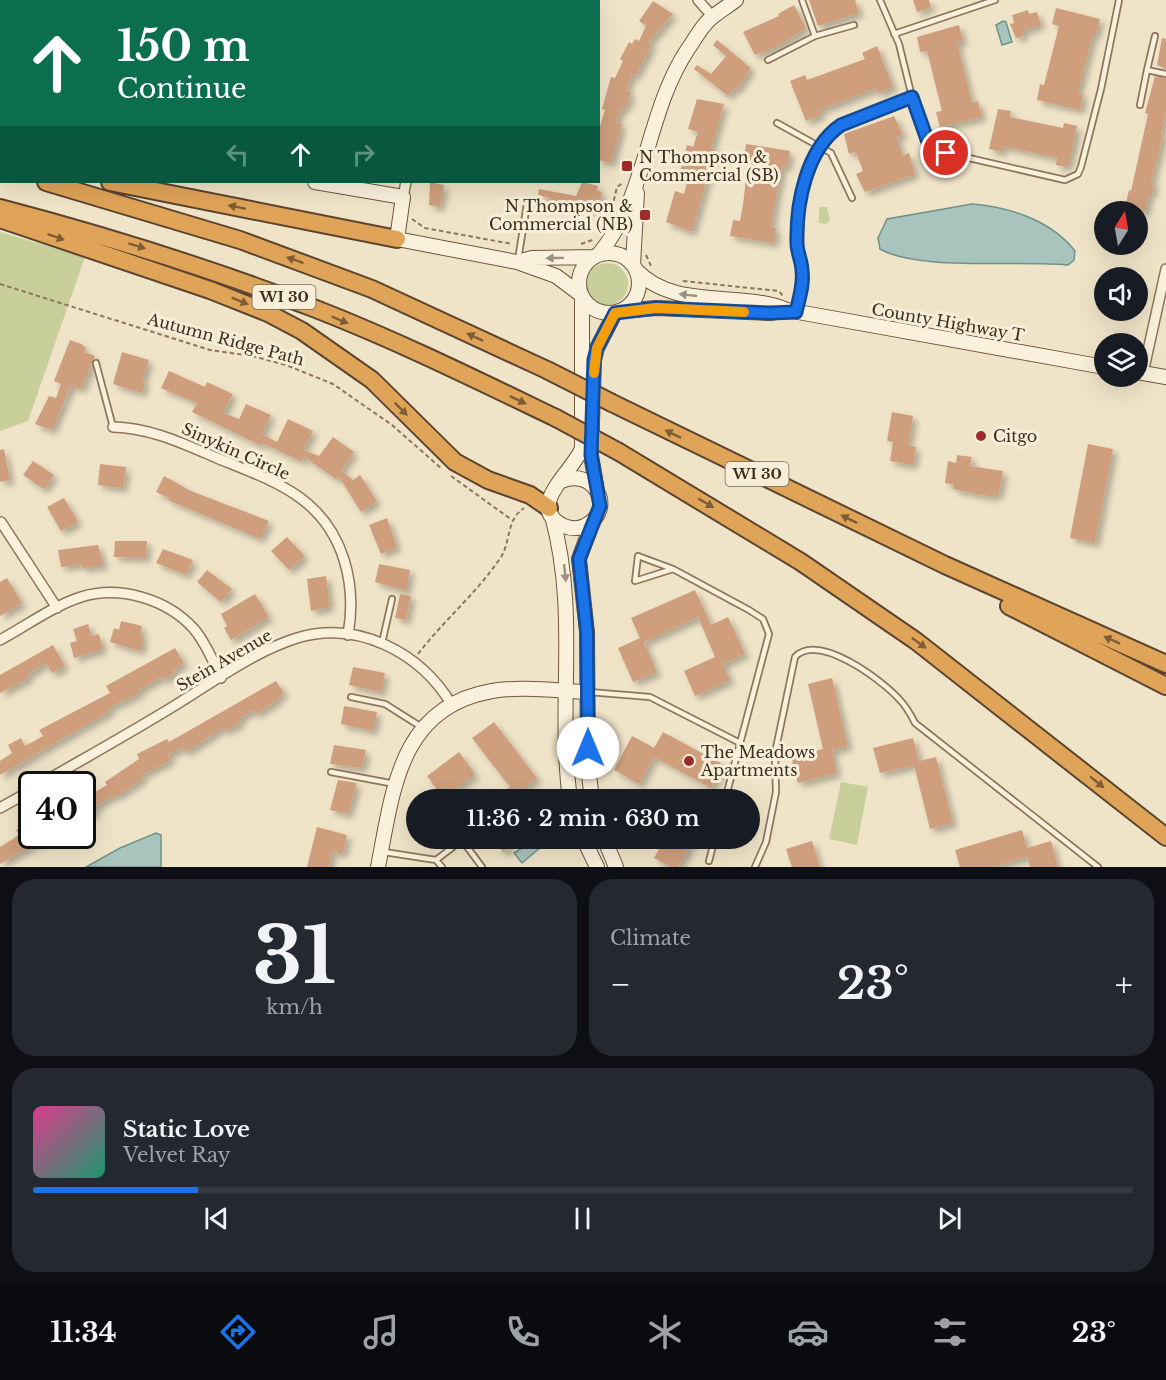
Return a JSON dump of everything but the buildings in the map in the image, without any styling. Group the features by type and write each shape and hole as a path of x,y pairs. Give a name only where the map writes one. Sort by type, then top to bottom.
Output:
{"highway":[{"name":"WI 30","path":"49,183 240,240 372,289 547,370 945,565 1166,664"},
{"path":"115,183 397,239"},
{"name":"WI 30","path":"0,208 78,228 239,280 318,310 452,368 556,418 619,452 801,561 907,635 1166,837"},
{"path":"0,219 210,290 268,313 302,331 372,380 455,462 488,480 530,495 551,512"},
{"path":"945,565 995,598 1166,686"}],"street":[{"path":"698,0 713,17"},
{"path":"568,789 565,766 567,591 561,549 551,512 550,494 574,465 582,448 580,273 617,231 631,181 661,101 685,53 713,17 736,0"},
{"path":"591,789 588,766 587,633 579,559 600,506 591,455 594,360 597,348 618,312 636,296 639,280 635,268 631,181"},
{"path":"331,183 373,187 403,197"},
{"path":"406,183 397,239 517,262 561,278 597,311 618,312"},
{"path":"517,262 532,258 620,255 635,268"},
{"name":"County Highway T","path":"635,268 660,289 770,303 791,311 1094,365"},
{"path":"1148,341 1166,269"},
{"name":"County Highway T","path":"618,312 656,308 770,313 791,311"},
{"path":"1148,374 1166,377"},
{"name":"Sinykin Circle","path":"113,427 136,428 161,434 279,486 300,498 324,521 337,540 350,576 352,613 348,635"},
{"path":"559,482 576,477 585,479 597,490"},
{"path":"551,512 564,526 572,528 587,525 593,520"},
{"path":"1,522 57,608"},
{"path":"0,640 81,597 108,592 128,593 151,600 172,611 195,630 221,678"},
{"name":"Stein Avenue","path":"62,771 257,656 289,641 312,635 348,635 382,643 413,661 430,675 452,705"},
{"path":"378,867 399,766 416,735 439,712 452,705 493,691 588,692"},
{"path":"0,808 18,798"},
{"path":"588,849 597,867"},
{"path":"609,849 616,867"}],"lane":[{"path":"802,0 815,36"},
{"path":"880,0 894,34 924,136 928,142 939,150 1035,175 1072,178 1078,174 1084,156 1101,89 1119,0"},
{"path":"894,34 995,0"},
{"path":"768,60 815,36 854,25"},
{"path":"1140,105 1155,36"},
{"path":"1147,70 1166,74"},
{"path":"791,311 803,276 797,240 803,187 821,146 831,132 841,125 912,97"},
{"path":"777,123 831,153 852,198"},
{"path":"517,262 527,204"},
{"path":"96,363 113,427"},
{"path":"673,569 634,581 638,556 673,569 763,618 767,625 769,634 728,789"},
{"path":"382,643 392,599"},
{"path":"754,867 766,842 776,792 775,753 795,657 800,651 811,649 842,658 882,684 899,699 915,723 1098,867"},
{"path":"588,692 650,697 740,743"},
{"path":"351,697 385,704 423,728"},
{"path":"331,772 395,784"},
{"path":"436,860 462,840 482,867"},
{"path":"709,861 712,849"},
{"path":"381,851 436,860 442,867"}],"path":[{"path":"610,216 617,187 631,181"},
{"path":"400,216 409,217 425,228 519,245"},
{"path":"575,245 597,237"},
{"path":"646,252 653,269"},
{"path":"678,281 779,291 783,296"},
{"path":"683,281 694,295"},
{"name":"Autumn Ridge Path","path":"0,284 210,350 252,356 286,366 333,384 392,425 424,456 512,520"},
{"path":"413,661 480,586 502,554 512,520 526,506"}],"green space":[{"path":"819,207 827,207 830,220 826,224 819,223"},
{"path":"0,232 85,257 28,421 0,431"},
{"path":"607,263 622,269 628,284 622,299 607,305 592,299 586,284 592,269"},
{"path":"841,782 868,787 857,845 829,839"}],"water":[{"path":"1003,21 1006,22 1012,42 1002,45 996,25"},
{"path":"972,204 1015,212 1042,223 1065,240 1075,251 1074,260 1068,265 943,262 897,256 880,249 878,238 887,219"},
{"path":"156,833 161,835 161,867 86,867 120,848"},
{"path":"520,849 539,849 522,863 514,853"}],"slow traffic":[{"path":"594,373 597,348 615,313 656,308 744,312"}],"place":[{"name":"N Thompson & Commercial (SB)","path":"627,166"},
{"name":"N Thompson & Commercial (NB)","path":"645,215"},
{"name":"Citgo","path":"981,436"},
{"name":"The Meadows Apartments","path":"689,761"}],"route":[{"path":"588,748 587,633 579,559 600,506 591,455 594,360 601,339 615,313 656,308 796,312 803,276 797,248 803,187 813,159 831,132 841,125 912,97 924,136 928,142 946,153"}]}
